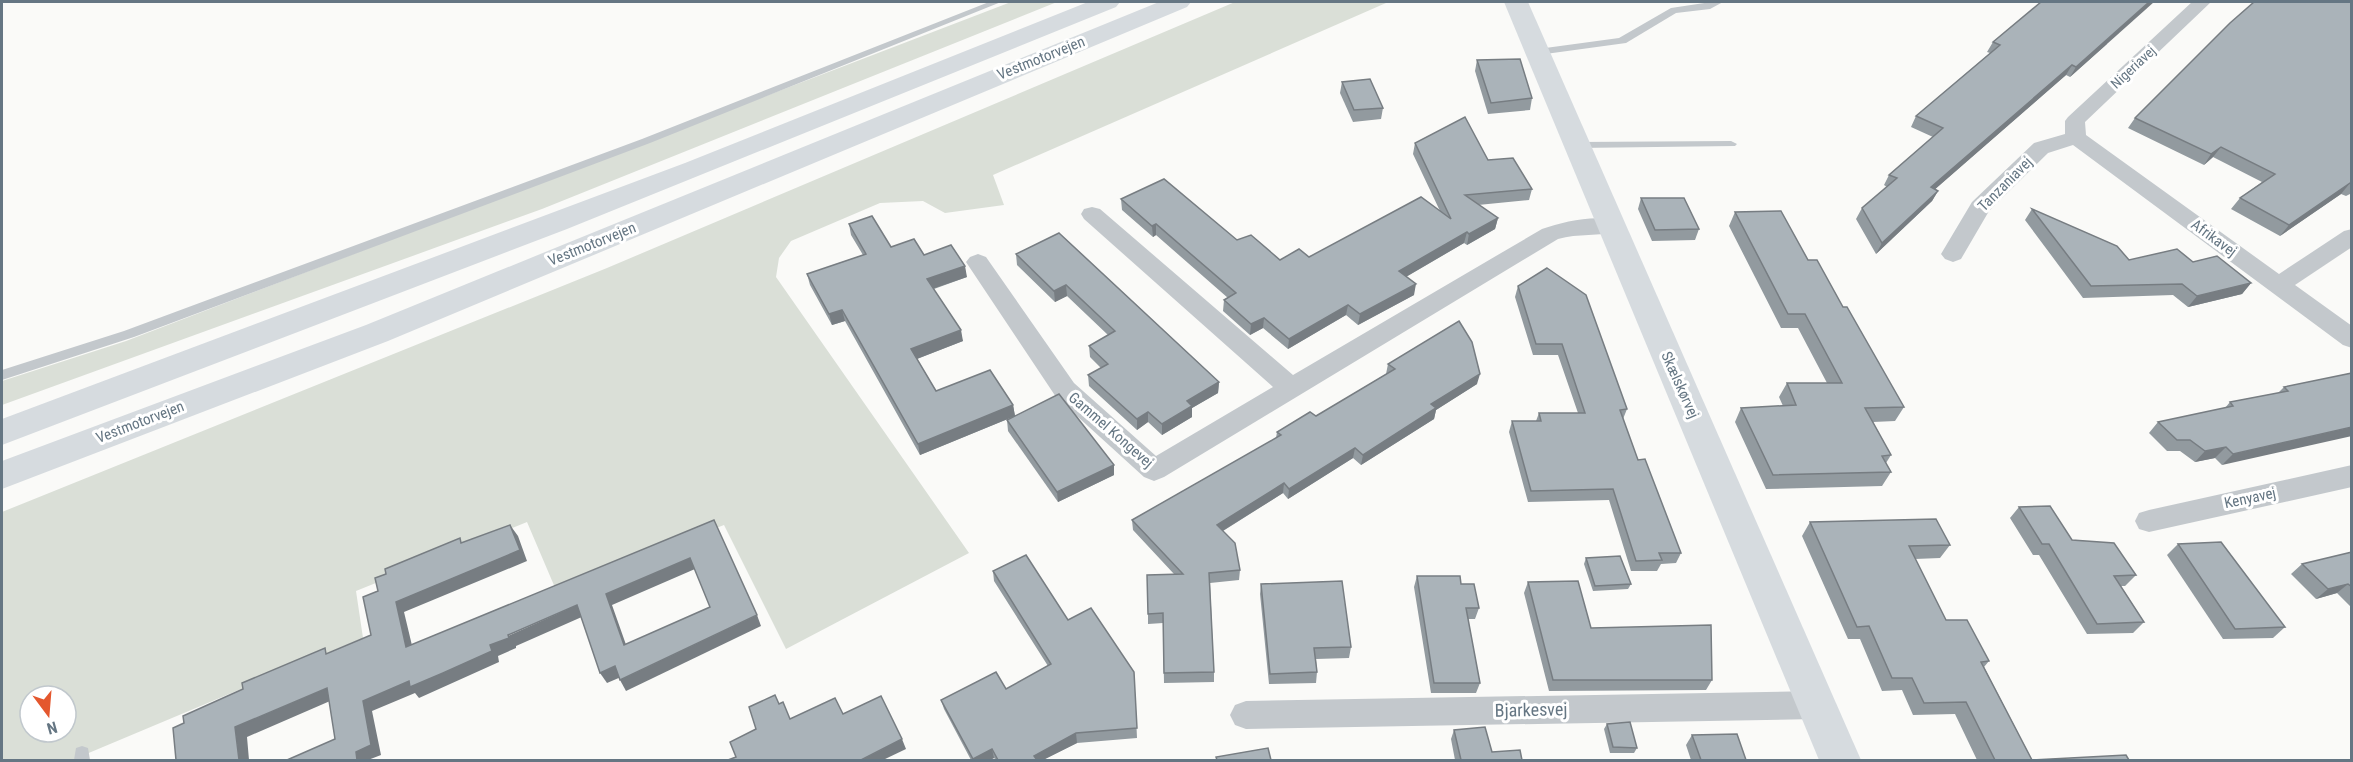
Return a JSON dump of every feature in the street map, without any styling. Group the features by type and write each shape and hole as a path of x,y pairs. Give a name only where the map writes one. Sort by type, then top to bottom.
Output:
{"main road":[{"name":"Vestmotorvejen","path":"2,432 421,275 901,88 1108,2"},
{"name":"Vestmotorvejen","path":"2,475 377,333 1179,2"},
{"name":"Skælskørvej","path":"1518,6 1840,760"}],"street":[{"name":"Nigeriavej","path":"2076,137 2075,121 2202,2"},
{"name":"Tanzaniavej","path":"1953,254 1980,207 2041,148 2076,137"},
{"name":"Afrikavej","path":"2076,137 2352,339"},
{"path":"1092,214 1292,389"},
{"name":"Gammel Kongevej","path":"978,262 1065,390 1154,471 1550,234 1568,228 1611,226"},
{"path":"2279,285 2352,236"},
{"name":"Kenyavej","path":"2149,520 2352,476"},
{"name":"Bjarkesvej","path":"1246,715 1817,705"}],"lane":[{"path":"2,375 129,334 646,141 996,2"},
{"path":"1538,52 1622,41 1674,10 1710,6 1718,2"},
{"path":"1577,145 1731,144"}],"shaded area":[{"path":"1011,2 1057,2 542,209 2,405 2,381 126,341"},
{"path":"1235,2 1482,2 1386,3 993,175 1004,205 945,213 923,201 880,203 791,241 779,258 776,277 969,553 786,649 724,525 556,590 527,522 356,591 363,638 72,760 2,760 2,512 607,268"}],"building":[{"path":"2041,2 2149,2 2076,67 2072,65 1931,187 1938,191 1882,243 1862,208 1897,178 1889,175 1943,128 1916,116 2000,45 1993,42"},
{"path":"2254,2 2352,2 2352,184 2350,183 2289,225 2240,198 2275,174 2221,147 2211,154 2135,118"},
{"path":"1520,59 1532,98 1491,103 1477,60"},
{"path":"1370,79 1383,108 1354,110 1342,82"},
{"path":"1465,117 1488,160 1513,158 1532,189 1465,195 1498,218 1469,234 1467,232 1399,271 1416,284 1360,314 1348,305 1289,339 1264,318 1251,324 1224,300 1236,293 1156,224 1152,226 1121,199 1164,179 1237,240 1251,235 1280,260 1299,249 1309,257 1421,197 1451,219 1415,143"},
{"path":"1641,198 1684,198 1699,229 1655,230"},
{"path":"2032,209 2117,246 2129,260 2177,249 2193,262 2217,256 2251,283 2197,296 2182,284 2091,286"},
{"path":"1781,211 1808,260 1817,260 1843,307 1847,307 1904,407 1865,408 1891,455 1882,456 1891,472 1773,475 1741,408 1796,405 1787,383 1842,383 1805,314 1788,314 1735,212"},
{"path":"872,216 891,247 914,239 924,255 951,245 965,266 927,279 961,330 911,349 936,391 990,370 1013,405 918,444 842,310 829,314 807,274 866,254 849,224"},
{"path":"1059,233 1219,382 1187,401 1192,406 1162,424 1148,412 1137,419 1088,375 1108,364 1089,346 1115,331 1066,285 1054,291 1016,254"},
{"path":"1547,268 1586,295 1627,409 1620,410 1638,460 1645,459 1681,553 1659,553 1662,560 1636,561 1613,489 1531,491 1512,421 1541,421 1539,413 1585,413 1562,344 1536,344 1518,286"},
{"path":"1459,321 1472,342 1480,374 1431,404 1436,408 1363,455 1355,448 1289,489 1284,483 1217,525 1235,543 1240,570 1209,573 1214,672 1164,673 1163,613 1148,614 1147,575 1183,574 1132,520 1281,435 1277,432 1310,412 1316,416 1395,369 1388,364"},
{"path":"2352,373 2352,427 2233,454 2226,447 2205,451 2190,440 2177,440 2158,422 2233,406 2230,402 2288,391 2284,387"},
{"path":"1059,394 1114,465 1057,492 1007,420"},
{"path":"2050,506 2072,540 2114,543 2136,575 2114,576 2144,622 2097,624 2049,544 2042,544 2019,507"},
{"path":"1936,519 1950,545 1909,546 1946,620 1967,620 1989,661 1981,662 2032,760 1995,760 1966,702 1924,703 1912,678 1892,678 1869,626 1857,627 1810,522"},
{"path":"714,520 757,615 620,680 615,666 600,673 577,605 508,635 509,638 490,645 492,651 443,673 410,687 409,681 363,701 371,745 356,752 357,760 287,760 335,739 327,688 235,727 239,760 176,760 173,728 184,723 183,716 243,689 242,683 325,648 326,654 371,635 363,597 378,591 375,578 386,574 385,569 460,538 461,543 510,525 520,550 396,602 406,647","holes":["690,558 710,607 624,645 606,594"]},
{"path":"2221,542 2285,627 2235,629 2178,544"},
{"path":"2352,552 2352,587 2348,584 2328,589 2302,564"},
{"path":"1026,555 1068,620 1091,608 1134,672 1137,728 1076,733 1034,756 1037,760 998,760 992,749 973,759 941,700 996,672 1006,689 1051,664 993,571"},
{"path":"1620,556 1631,584 1595,586 1586,558"},
{"path":"1417,576 1460,576 1461,584 1474,584 1479,608 1466,608 1480,683 1434,683"},
{"path":"1342,581 1351,647 1314,648 1317,672 1270,674 1261,584"},
{"path":"1578,581 1591,628 1711,625 1712,680 1553,680 1528,582"},
{"path":"775,695 779,704 783,702 790,719 835,698 843,714 881,696 902,739 861,760 728,760 736,757 730,742 756,729 749,707"},
{"path":"1630,722 1637,748 1613,747 1607,724"},
{"path":"1485,727 1492,752 1520,750 1522,760 1461,760 1454,730"},
{"path":"1737,734 1746,760 1701,760 1692,735"},
{"path":"1268,748 1271,760 1217,760 1216,757"},
{"path":"2126,755 2129,760 2032,760"}]}
